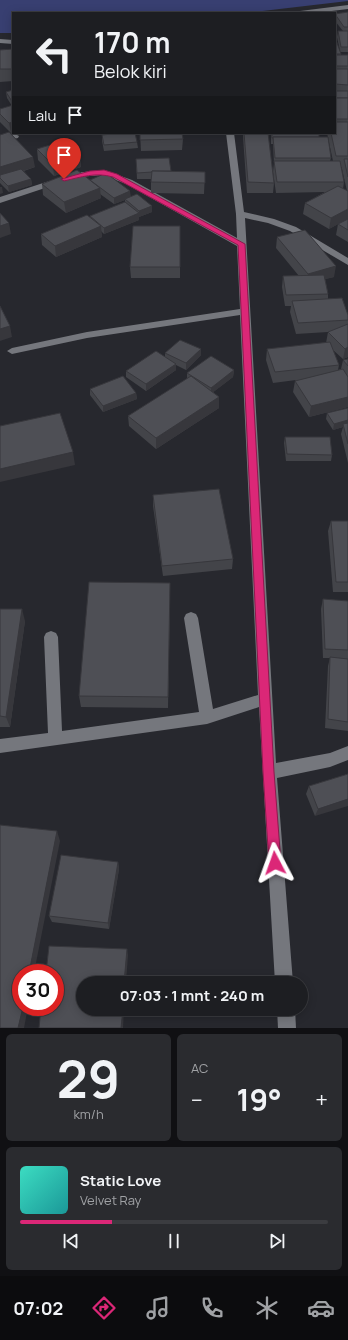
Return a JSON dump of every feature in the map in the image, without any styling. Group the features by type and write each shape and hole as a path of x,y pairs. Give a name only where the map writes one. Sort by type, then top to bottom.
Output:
{"street":[{"path":"308,12 348,7"},
{"path":"0,41 12,42"},
{"path":"230,134 240,214 268,772 283,976"},
{"path":"0,140 15,136"},
{"path":"0,200 77,175 104,172 129,182 241,244"},
{"path":"240,214 271,221 293,229 348,262"},
{"path":"12,351 87,336 244,311"},
{"path":"191,618 207,717"},
{"path":"51,637 55,738"},
{"path":"0,746 207,717 265,699"},
{"path":"268,772 330,760 348,753"},
{"path":"286,1016 287,1028"}],"shaded area":[{"path":"0,0 348,0 254,12 12,12 12,33 0,33"}],"building":[{"path":"348,12 348,27 344,27 336,14"},
{"path":"338,31 348,31 348,47 341,47"},
{"path":"336,40 341,54 336,54"},
{"path":"12,49 12,69 0,69 0,50"},
{"path":"336,55 348,55 348,66 336,66"},
{"path":"336,69 348,69 348,85 336,84"},
{"path":"12,90 12,101 6,92"},
{"path":"336,91 348,91 348,98 336,98"},
{"path":"336,98 348,98 348,119 336,119"},
{"path":"12,105 12,122 9,123 0,114 0,109"},
{"path":"336,122 348,122 348,156 336,156 331,134 336,134"},
{"path":"9,132 33,157 0,167 0,135"},
{"path":"135,134 137,142 104,145 102,135"},
{"path":"140,134 182,134 183,139 140,140"},
{"path":"244,134 268,134 274,183 248,182"},
{"path":"272,134 319,134 319,137 272,138"},
{"path":"273,137 328,137 331,158 275,158"},
{"path":"63,141 80,157 53,165 37,149"},
{"path":"169,158 171,171 137,173 136,159"},
{"path":"344,159 348,159 348,177"},
{"path":"274,161 340,161 344,182 277,182"},
{"path":"21,169 31,179 8,186 0,178 0,175"},
{"path":"77,170 100,188 64,202 42,184"},
{"path":"152,171 205,172 205,183 151,182"},
{"path":"106,173 130,191 114,198 90,180"},
{"path":"338,186 348,191 348,209 331,218 305,203"},
{"path":"137,194 152,206 139,211 125,199"},
{"path":"125,202 139,213 104,228 90,216"},
{"path":"0,213 9,223 0,226"},
{"path":"87,215 101,226 55,246 41,234"},
{"path":"348,219 348,230 338,224"},
{"path":"133,226 180,226 180,267 130,267"},
{"path":"305,230 336,266 308,274 277,237"},
{"path":"324,275 328,294 286,295 283,276"},
{"path":"342,298 348,315 348,320 298,323 292,301"},
{"path":"0,306 10,326 0,329"},
{"path":"348,324 348,347 345,349 328,332"},
{"path":"180,340 201,349 186,363 165,353"},
{"path":"330,342 339,365 275,372 267,349"},
{"path":"156,351 176,364 146,384 126,371"},
{"path":"211,356 234,370 211,388 187,373"},
{"path":"348,359 348,366 343,360"},
{"path":"343,369 348,377 348,397 311,406 295,381"},
{"path":"123,376 136,393 103,406 90,389"},
{"path":"191,376 219,397 156,438 128,416"},
{"path":"348,408 348,420 334,424 327,413"},
{"path":"60,413 73,452 0,469 0,426"},
{"path":"348,423 348,444 343,424"},
{"path":"285,437 330,437 332,455 287,454"},
{"path":"219,489 233,559 162,566 153,495"},
{"path":"331,521 348,521 348,582 336,582"},
{"path":"89,582 170,583 168,697 79,696"},
{"path":"323,599 348,601 348,650 325,649"},
{"path":"0,609 22,609 6,717 0,716"},
{"path":"330,657 348,659 348,722 328,719"},
{"path":"348,774 348,799 318,809 309,786"},
{"path":"0,825 57,831 31,964 12,964 12,1016 21,1016 18,1028 0,1028"},
{"path":"61,855 118,862 108,923 49,916"},
{"path":"49,946 127,949 125,976 76,976 76,1016 122,1016 121,1028 39,1028 40,1016 64,1016 64,964 47,964"}],"route":[{"path":"64,179 90,173 104,172 115,175 241,244 268,772 275,863"}]}
